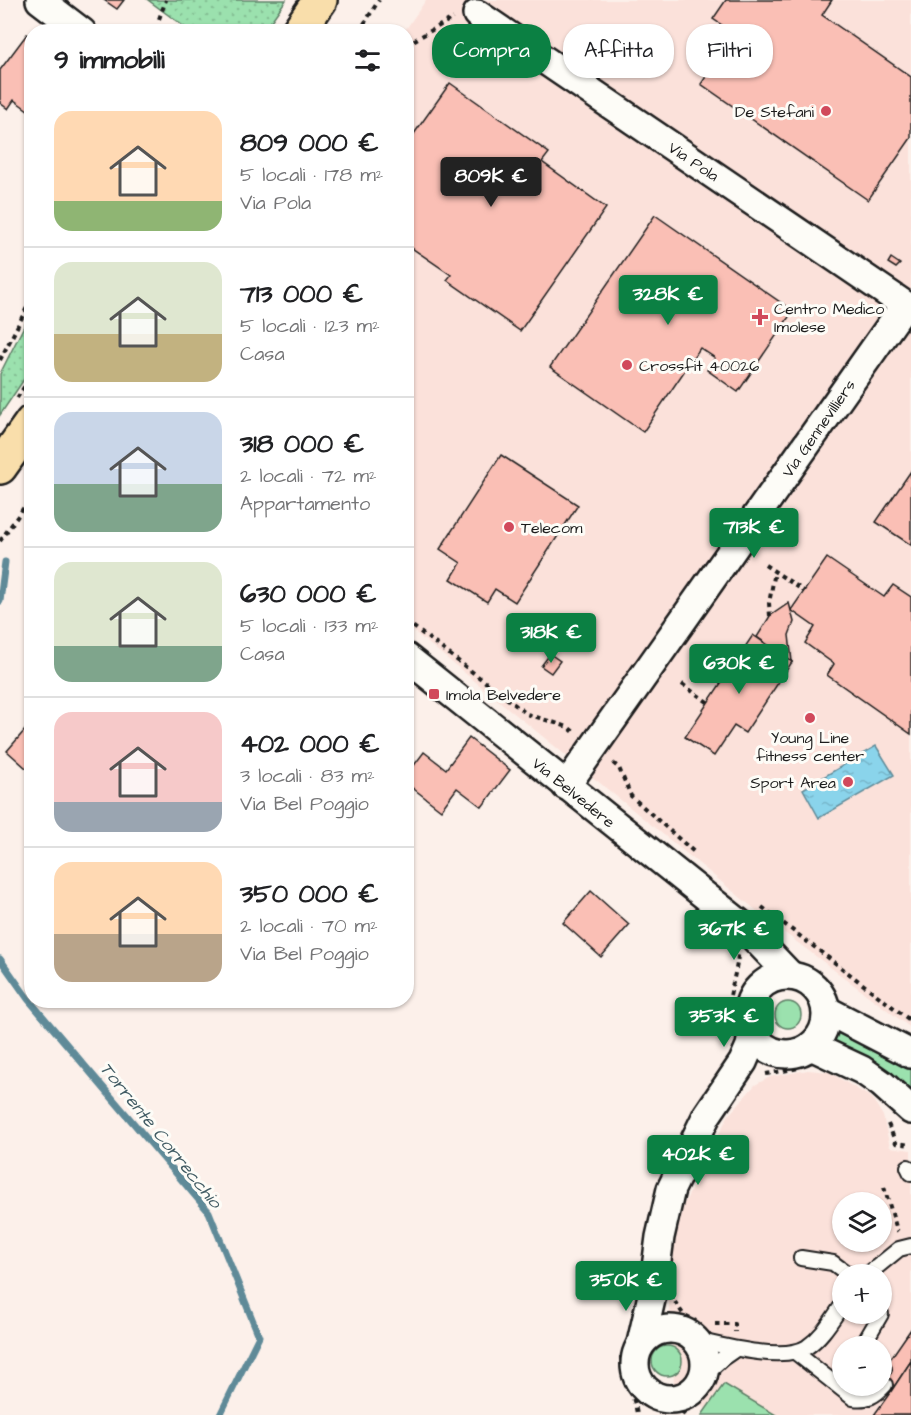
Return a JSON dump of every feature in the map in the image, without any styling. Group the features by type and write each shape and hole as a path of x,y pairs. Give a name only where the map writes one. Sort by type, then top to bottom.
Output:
{"main road":[{"path":"304,24 320,0"},
{"path":"0,467 24,433"}],"street":[{"path":"40,0 72,24"},
{"name":"Via Pola","path":"469,14 908,307"},
{"name":"Via Gennevilliers","path":"566,786 908,307"},
{"name":"Via Belvedere","path":"414,663 743,926 791,976"},
{"name":"Via Belvedere","path":"743,926 756,955 759,970 757,990"},
{"path":"741,1030 748,1022 748,1011 757,990 766,982 778,976 803,979 823,997 826,1010 826,1024 810,1056"},
{"path":"826,1010 911,1054"},
{"path":"741,1030 774,1052 787,1054 800,1052 862,1070 875,1079 899,1116"},
{"path":"641,1343 653,1291 660,1237 671,1189 707,1115 733,1078 750,1046 741,1030"},
{"path":"733,1078 774,1052"},
{"path":"653,1291 666,1310 697,1330 705,1356 704,1375 694,1390 666,1415"},
{"path":"687,1395 650,1403 636,1373 634,1362 641,1343 649,1335 669,1328 697,1330"}],"lane":[{"path":"880,1264 898,1249 911,1246"},
{"path":"801,1258 834,1264"},
{"path":"697,1330 736,1349 795,1352 807,1347 824,1332 832,1320"},
{"path":"704,1375 736,1349"},
{"path":"795,1352 832,1381"},
{"path":"850,1396 865,1400 874,1396"}],"path":[{"path":"159,19 166,0"},
{"path":"364,24 379,0"},
{"path":"414,41 469,14"},
{"path":"0,360 24,314"},
{"path":"0,541 24,507"},
{"path":"765,565 804,591"},
{"path":"770,616 769,603 776,572"},
{"path":"414,627 527,714 568,727 594,747 620,768 631,796 704,860"},
{"path":"702,655 728,673"},
{"path":"682,684 709,703"},
{"path":"741,1030 727,1009 737,972 738,953 733,939 760,905 911,1022"},
{"path":"733,1078 744,1089 759,1077 810,1056"},
{"path":"899,1116 896,1143 911,1145"},
{"path":"884,1187 897,1230 904,1231"},
{"path":"653,1291 671,1291 683,1314 697,1330 735,1324 736,1349"}],"shaded area":[{"path":"426,0 911,0 911,1028 773,924 414,632 414,24 410,24"},
{"path":"808,1070 829,1072 872,1098 883,1116 890,1147 911,1150 911,1415 713,1415 674,1383 665,1242 728,1116 755,1085 770,1077"}],"green space":[{"path":"148,0 286,0 269,24 181,24"},
{"path":"24,326 24,379 0,415 0,374"},
{"path":"788,1002 798,1005 801,1015 798,1025 788,1028 778,1025 775,1015 778,1005"},
{"path":"837,1029 911,1069 911,1093 830,1044"},
{"path":"667,1346 678,1350 682,1361 678,1372 667,1376 656,1372 652,1361 656,1350"},
{"path":"724,1384 776,1415 702,1415"}],"water":[{"name":"Sport Area","path":"876,746 894,775 819,818 803,789"}],"building":[{"path":"104,0 124,0 117,9"},
{"name":"De Stefani","path":"726,0 832,0 822,15 911,77 911,138 868,200 701,84 705,78 773,78 773,24 720,24 713,19"},
{"path":"24,38 24,107 14,100 8,109 0,103 0,70"},
{"path":"450,83 549,153 542,162 606,208 520,331 447,280 451,275 414,250 414,134"},
{"path":"655,215 793,311 738,392 707,370 715,358 700,348 643,432 550,367"},
{"path":"891,258 900,264 896,268 888,263"},
{"name":"Telecom","path":"501,455 578,505 515,602 495,589 487,602 451,579 461,563 440,549"},
{"path":"911,471 911,545 876,522"},
{"path":"827,558 884,597 893,585 911,597 911,734 827,675 834,664 805,643 815,627 791,610"},
{"path":"789,603 794,622 789,635 792,662 757,637 770,616"},
{"path":"753,635 792,662 745,733 734,726 714,756 685,737"},
{"path":"550,654 560,661 551,673 541,666"},
{"path":"24,731 24,766 7,751"},
{"path":"469,738 510,770 482,807 457,788 441,810 414,789 414,765 424,752 446,769"},
{"path":"591,891 629,925 601,957 563,923"},
{"path":"911,1329 911,1361 892,1390 892,1357"},
{"path":"911,1361 911,1415 874,1415 888,1396 892,1396 892,1390"}],"waterway":[{"name":"Torrente Correcchio","path":"0,601 5,562"},
{"name":"Torrente Correcchio","path":"0,959 24,993"},
{"name":"Torrente Correcchio","path":"36,1008 209,1212 259,1336 220,1415"}],"place":[{"name":"De Stefani","path":"826,111"},
{"name":"Centro Medico Imolese","path":"760,317"},
{"name":"Crossfit 40026","path":"627,365"},
{"name":"Telecom","path":"509,527"},
{"name":"Imola Belvedere","path":"434,694"},
{"name":"Young Line fitness center","path":"810,718"},
{"name":"Sport Area","path":"848,782"}]}
